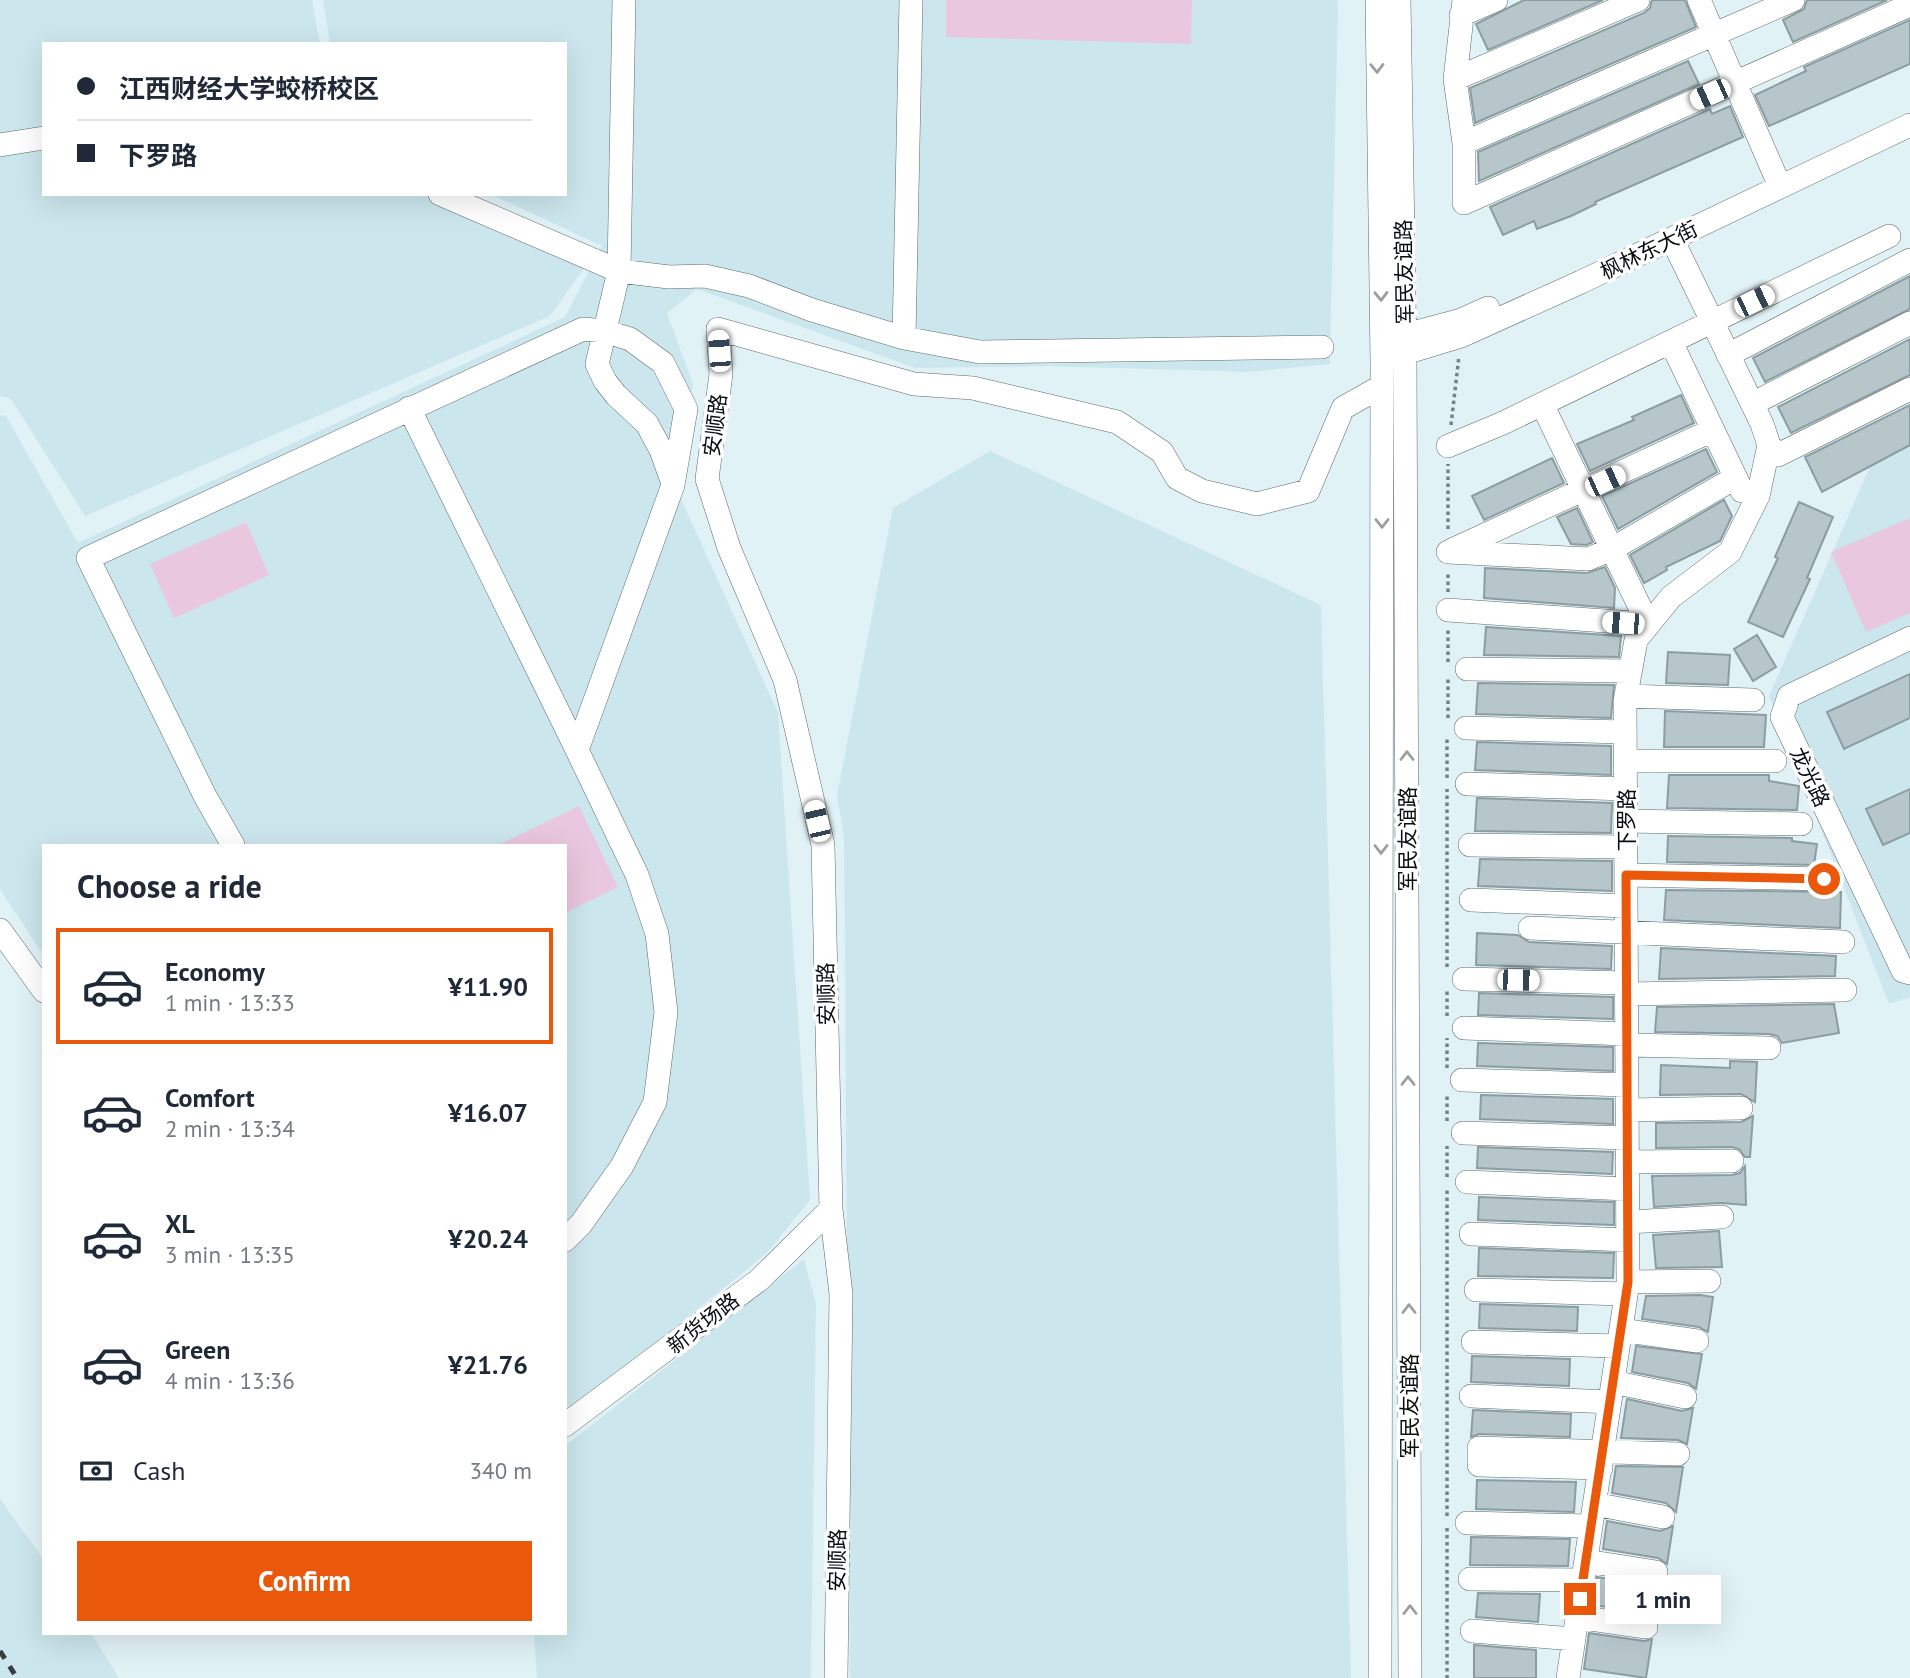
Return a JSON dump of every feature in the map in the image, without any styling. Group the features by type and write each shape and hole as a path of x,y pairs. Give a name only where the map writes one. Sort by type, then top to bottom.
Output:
{"street":[{"path":"624,0 619,271 597,364 616,395 647,424 661,450 673,485"},
{"path":"904,338 911,0"},
{"name":"军民友谊路","path":"1377,0 1382,351 1380,1678"},
{"name":"军民友谊路","path":"1399,0 1405,344 1410,1678"},
{"path":"1496,0 1463,8 1455,79 1464,143 1464,203 1910,5"},
{"path":"1455,79 1638,0"},
{"path":"1699,0 1776,175"},
{"path":"1464,143 1793,0"},
{"name":"枫林东大街","path":"1382,351 1405,344 1579,268 1910,113"},
{"name":"枫林东大街","path":"1405,344 1461,336 1910,125"},
{"path":"0,145 42,138"},
{"path":"445,196 619,271 669,277 705,276 749,285 812,310 904,338 980,352 1322,347"},
{"path":"1448,446 1542,404 1889,236"},
{"path":"1672,239 1769,445 1778,456 1910,389"},
{"path":"1728,355 1910,260"},
{"path":"1752,404 1910,323"},
{"name":"安顺路","path":"836,1678 841,1294 831,1209 823,845 785,680 729,548 708,479 721,374 718,328 914,384 973,388 1117,422 1162,452 1177,478 1202,491 1257,504 1308,491 1343,408 1382,386"},
{"path":"232,844 205,796 88,558 583,329 604,331 630,339 663,363 686,410 673,485 576,750"},
{"path":"1671,341 1751,510"},
{"path":"1448,610 1648,624 1542,404"},
{"path":"409,408 638,875 657,934 666,1012 655,1102 622,1166 581,1224 567,1238"},
{"path":"1448,552 1713,430"},
{"name":"下罗路","path":"1568,1678 1627,1288 1626,695 1636,640 1671,597 1730,552 1758,496 1769,445"},
{"path":"1448,552 1588,559 1612,549 1735,478"},
{"name":"龙光路","path":"1910,638 1789,696 1782,718 1903,971 1910,973"},
{"path":"1467,669 1630,671"},
{"path":"1626,695 1753,700"},
{"path":"1454,728 1625,732"},
{"path":"1626,761 1775,761"},
{"path":"1467,784 1626,789"},
{"path":"1626,821 1801,824"},
{"path":"1470,845 1626,847"},
{"path":"1626,875 1824,879"},
{"path":"1471,900 1626,906"},
{"path":"1530,928 1843,942"},
{"path":"0,930 42,988"},
{"path":"1453,977 1627,989 1845,990"},
{"path":"1464,1028 1769,1048"},
{"path":"1452,1084 1627,1085"},
{"path":"1627,1110 1741,1108"},
{"path":"1452,1130 1627,1138"},
{"path":"1627,1162 1732,1161"},
{"path":"1467,1182 1628,1189"},
{"name":"新货场路","path":"567,1424 759,1280 831,1209"},
{"path":"1471,1234 1628,1231 1722,1217"},
{"path":"1476,1290 1627,1288 1709,1281"},
{"path":"1473,1342 1620,1338 1697,1340"},
{"path":"1471,1396 1611,1392 1685,1397"},
{"path":"1602,1460 1678,1454"},
{"path":"1467,1523 1593,1515 1663,1517"},
{"path":"1470,1579 1584,1571 1656,1572"},
{"path":"1472,1631 1646,1627"}],"path":[{"path":"1447,1678 1454,728 1448,610 1448,446 1461,336"}],"shaded area":[{"path":"0,0 312,0 320,42 42,42 42,196 472,196 594,255 550,316 85,516 11,399 0,396"},
{"path":"323,0 1338,0 1330,364 1248,372 1048,366 915,368 697,289 667,313 693,384 677,490 778,713 810,1200 766,1254 567,1414 567,844 42,844 42,953 0,889 0,415 6,416 78,543 565,317 602,246 494,196 567,196 567,42 330,42"},
{"path":"946,0 1192,0 1191,44 946,37"},
{"path":"1910,441 1910,997 1889,1004 1769,696 1873,460"},
{"path":"990,451 1321,605 1351,1678 850,1678 844,839 837,795 893,508"},
{"path":"1910,518 1910,613 1866,632 1831,552"},
{"path":"246,522 269,575 174,618 150,564"},
{"path":"579,806 618,887 567,912 567,844 500,844"},
{"path":"804,1259 816,1304 811,1678 537,1678 534,1635 567,1635 567,1444"},
{"path":"0,1499 42,1557 42,1635 92,1635 119,1678 0,1678"}],"building":[{"path":"1524,0 1603,0 1488,50 1476,24"},
{"path":"1652,0 1685,0 1696,27 1475,123 1470,88 1644,13 1650,8"},
{"path":"1807,0 1887,0 1793,42 1783,20 1804,9"},
{"path":"1910,20 1910,64 1769,126 1755,95 1806,71 1804,67"},
{"path":"1688,61 1699,84 1479,181 1478,152"},
{"path":"1730,106 1743,137 1595,202 1596,204 1571,216 1537,229 1534,221 1503,235 1490,207 1710,109 1712,114"},
{"path":"1910,276 1910,309 1765,382 1753,358"},
{"path":"1910,339 1910,375 1791,433 1778,407"},
{"path":"1681,395 1694,423 1590,471 1577,444 1634,420 1632,417"},
{"path":"1910,405 1910,445 1822,492 1805,457"},
{"path":"1706,449 1717,472 1618,529 1602,496"},
{"path":"1552,458 1564,483 1484,520 1472,496"},
{"path":"1724,500 1732,516 1720,541 1666,567 1667,570 1644,583 1630,555"},
{"path":"1799,502 1833,517 1807,578 1810,579 1783,637 1748,622 1778,558 1775,557"},
{"path":"1577,508 1593,542 1586,545 1571,544 1557,517"},
{"path":"1605,567 1615,588 1614,608 1484,598 1485,568 1587,573"},
{"path":"1486,627 1621,636 1619,657 1484,655"},
{"path":"1757,635 1776,667 1753,681 1734,649"},
{"path":"1668,652 1730,655 1728,685 1666,683"},
{"path":"1910,674 1910,718 1844,749 1827,712"},
{"path":"1478,683 1614,685 1611,718 1476,714"},
{"path":"1665,711 1766,715 1764,747 1664,747"},
{"path":"1477,742 1611,746 1611,775 1475,770"},
{"path":"1669,775 1769,775 1769,781 1799,786 1797,810 1667,808"},
{"path":"1910,789 1910,833 1883,845 1866,809"},
{"path":"1477,798 1612,803 1611,833 1475,831"},
{"path":"1668,836 1792,838 1792,841 1817,844 1814,865 1667,862"},
{"path":"1480,859 1612,861 1612,891 1478,886"},
{"path":"1666,890 1841,892 1840,928 1664,920"},
{"path":"1477,933 1518,935 1529,942 1612,946 1611,969 1476,965"},
{"path":"1661,948 1836,956 1835,976 1659,979"},
{"path":"1479,993 1613,997 1613,1019 1478,1015"},
{"path":"1834,1004 1839,1033 1782,1043 1777,1036 1769,1034 1655,1032 1657,1007"},
{"path":"1478,1043 1613,1047 1613,1071 1477,1066"},
{"path":"1730,1061 1757,1062 1755,1102 1741,1094 1660,1095 1661,1065 1730,1068"},
{"path":"1481,1095 1613,1099 1613,1124 1480,1119"},
{"path":"1753,1116 1750,1157 1745,1157 1739,1149 1732,1147 1656,1148 1656,1123 1741,1122"},
{"path":"1478,1147 1613,1152 1612,1174 1477,1168"},
{"path":"1745,1166 1746,1205 1721,1203 1654,1207 1652,1176 1732,1175 1740,1173"},
{"path":"1479,1197 1614,1202 1614,1225 1478,1220"},
{"path":"1719,1231 1722,1267 1656,1268 1653,1235"},
{"path":"1479,1248 1614,1253 1613,1278 1478,1276"},
{"path":"1646,1296 1713,1297 1708,1332 1699,1327 1642,1319"},
{"path":"1480,1304 1578,1307 1577,1331 1479,1328"},
{"path":"1636,1346 1702,1354 1696,1389 1688,1383 1632,1372"},
{"path":"1472,1356 1570,1359 1569,1386 1471,1382"},
{"path":"1627,1399 1682,1411 1693,1408 1687,1444 1678,1440 1621,1438"},
{"path":"1473,1410 1571,1414 1570,1437 1479,1434 1471,1437"},
{"path":"1616,1466 1683,1467 1676,1512 1666,1503 1612,1493"},
{"path":"1477,1480 1576,1482 1574,1512 1476,1509"},
{"path":"1607,1521 1660,1531 1673,1526 1667,1564 1658,1558 1603,1549"},
{"path":"1471,1537 1570,1539 1568,1566 1470,1565"},
{"path":"1597,1577 1662,1585 1656,1618 1648,1613 1593,1605"},
{"path":"1478,1593 1540,1594 1538,1622 1476,1617"},
{"path":"1589,1633 1644,1641 1652,1639 1646,1678 1584,1669"},
{"path":"1474,1645 1536,1650 1536,1678 1474,1678"}],"railway":[{"path":"0,1651 17,1678"}],"route":[{"path":"1580,1599 1628,1282 1626,875 1824,879"}]}
